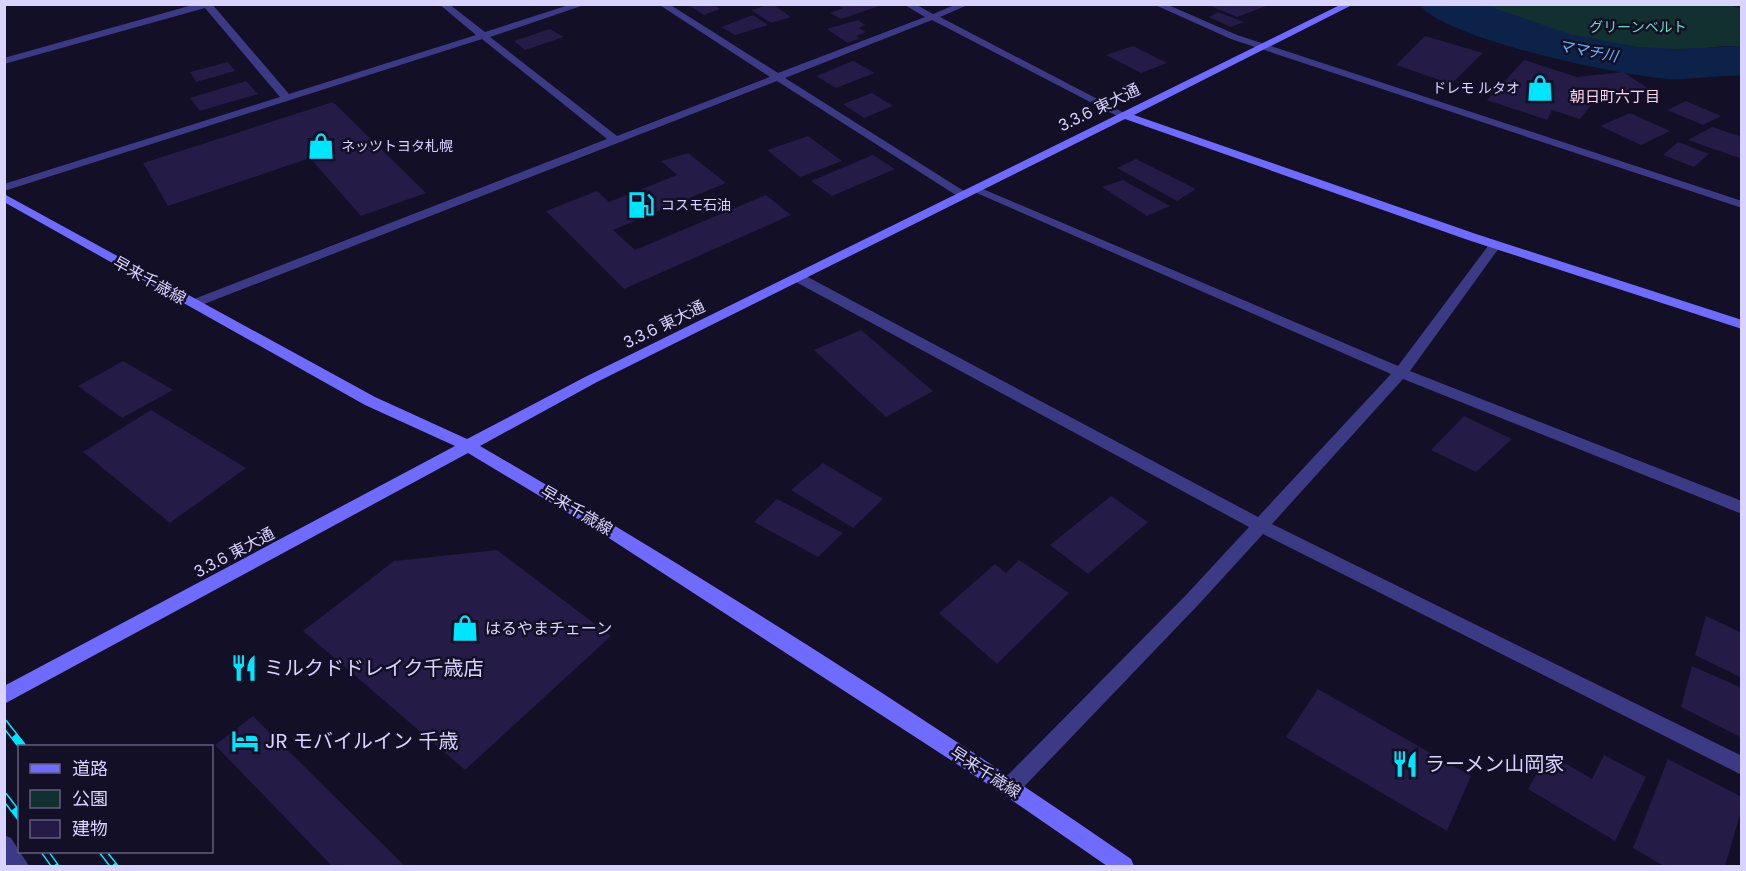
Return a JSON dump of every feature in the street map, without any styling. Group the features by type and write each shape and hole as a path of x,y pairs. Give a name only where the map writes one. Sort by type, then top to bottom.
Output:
{"street":[{"path":"4,61 208,4 287,98"},
{"path":"442,4 615,140"},
{"path":"4,188 584,4"},
{"path":"662,4 778,77 970,192 1401,373 1742,508"},
{"path":"907,4 1123,115 1495,245 1742,325"},
{"path":"194,304 966,4"},
{"path":"1157,4 1234,37 1742,205"},
{"name":"3.3.6 東大通","path":"4,696 592,379 1350,4"},
{"name":"早来千歳線","path":"4,196 370,401 468,446 614,532 1010,787 1124,867"},
{"path":"1010,787 1261,525 1401,373 1495,245"},
{"path":"799,278 1261,525 1742,766"},
{"path":"4,845 19,867"}],"green space":[{"name":"グリーンベルト","path":"1470,5 1727,5 1741,8 1741,47 1724,46 1672,51 1620,48 1544,31"}],"building":[{"path":"712,4 720,9 704,15 690,6"},
{"path":"772,4 791,17 771,23 751,10"},
{"path":"836,4 876,4 879,6 841,19 830,13 843,8"},
{"path":"1206,4 1269,4 1269,5 1237,17"},
{"path":"1218,12 1244,22 1231,27 1209,17"},
{"path":"753,15 768,25 735,35 721,27"},
{"path":"858,20 865,25 859,28 866,32 856,36 860,38 848,43 827,29"},
{"path":"550,29 564,37 525,50 514,41"},
{"path":"1425,36 1483,53 1451,84 1396,65"},
{"path":"1133,46 1167,63 1141,73 1106,55"},
{"path":"1524,60 1577,77 1623,72 1649,89 1600,94 1580,119 1552,110 1547,120 1487,100"},
{"path":"853,61 875,73 836,88 816,76"},
{"path":"228,62 235,71 196,82 190,72"},
{"path":"246,81 258,94 200,111 190,98"},
{"path":"872,93 893,106 864,118 843,104"},
{"path":"1686,101 1721,116 1703,125 1667,110"},
{"path":"333,102 426,193 361,216 310,158 168,206 143,163"},
{"path":"1630,113 1670,131 1641,145 1600,126"},
{"path":"1712,127 1742,137 1742,159 1688,140"},
{"path":"808,136 842,161 800,177 767,150"},
{"path":"1678,142 1709,154 1694,167 1663,155"},
{"path":"688,153 726,183 613,230 635,250 766,195 791,215 624,289 546,211 597,191 609,202 677,175 661,161"},
{"path":"873,155 895,169 832,196 811,181"},
{"path":"1136,159 1196,189 1177,201 1117,168"},
{"path":"1123,180 1170,206 1147,216 1102,187"},
{"path":"861,330 933,391 886,417 814,350"},
{"path":"123,361 173,390 122,418 78,386"},
{"path":"151,410 246,468 170,523 83,452"},
{"path":"1464,416 1512,439 1476,472 1431,450"},
{"path":"823,463 883,499 853,528 791,490"},
{"path":"1111,496 1148,522 1088,574 1050,545"},
{"path":"777,499 843,533 818,557 754,522"},
{"path":"497,550 611,636 465,770 303,631 394,561"},
{"path":"1019,560 1069,593 997,664 939,613 995,564 1006,573"},
{"path":"1706,616 1742,633 1742,678 1695,655"},
{"path":"1692,666 1742,688 1742,738 1681,707"},
{"path":"1318,689 1471,776 1447,831 1286,737"},
{"path":"253,716 405,866 332,866 215,745"},
{"path":"1548,753 1592,779 1604,755 1646,777 1615,841 1528,789"},
{"path":"1668,759 1742,797 1742,808 1725,866 1664,866 1633,848"}],"waterway":[{"name":"ママチ川","path":"1441,4 1552,44 1609,57 1668,64 1742,61"}],"railway":[{"path":"4,723 21,745"},
{"path":"4,796 18,814"},
{"path":"46,853 55,866"},
{"path":"104,853 114,866"}],"place":[{"name":"ドレモ ルタオ","path":"1540,88"},
{"name":"ネッツトヨタ札幌","path":"321,146"},
{"name":"コスモ石油","path":"641,205"},
{"name":"はるやまチェーン","path":"465,628"},
{"name":"ミルクドドレイク千歳店","path":"244,668"},
{"name":"JR モバイルイン 千歳","path":"245,741"},
{"name":"ラーメン山岡家","path":"1405,764"}],"district":[{"name":"朝日町六丁目","path":"1615,97"}]}
